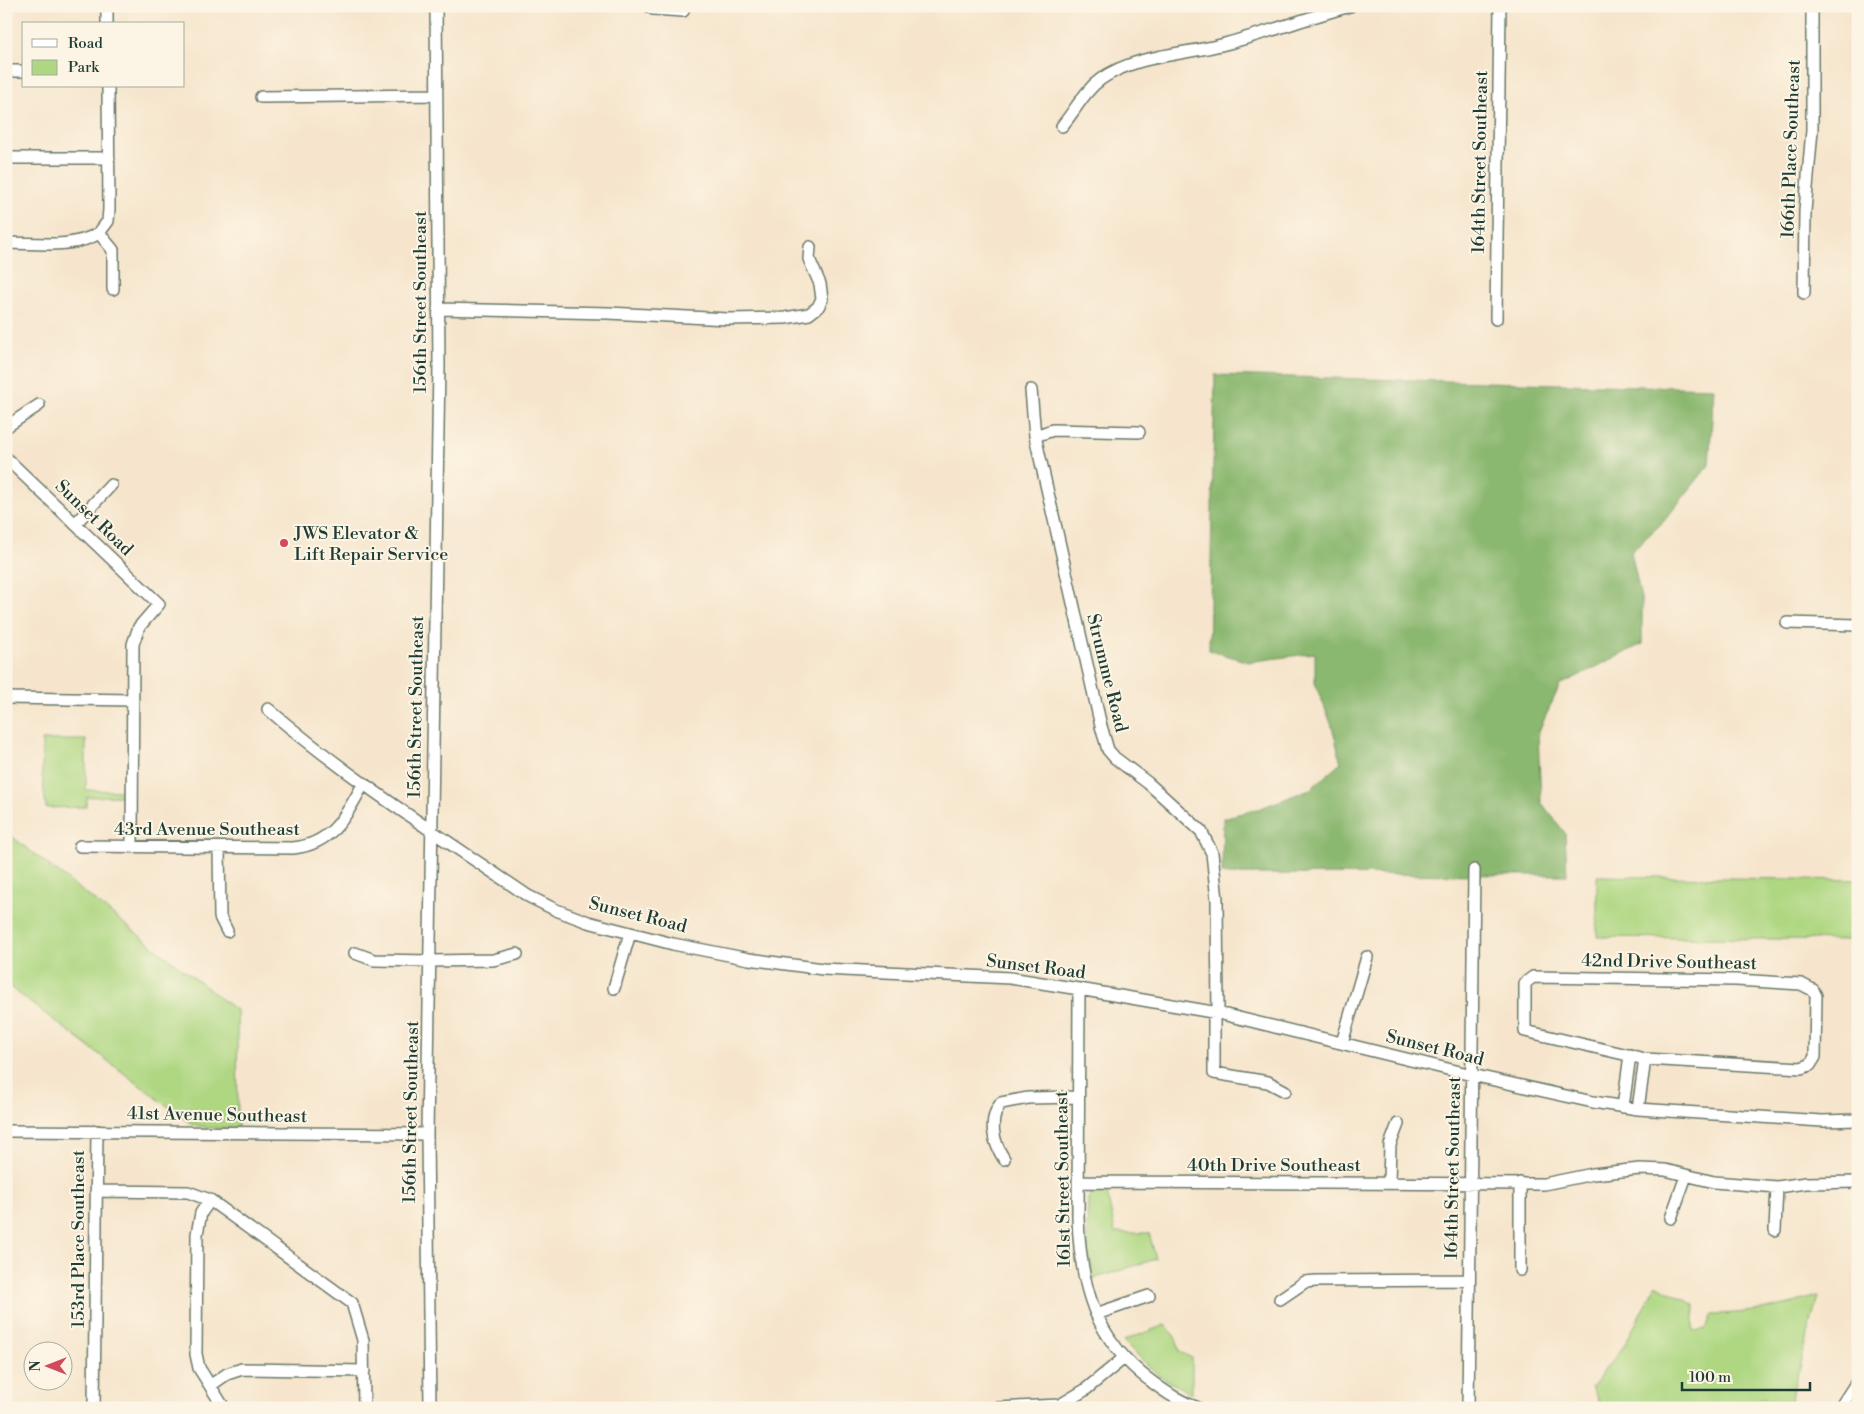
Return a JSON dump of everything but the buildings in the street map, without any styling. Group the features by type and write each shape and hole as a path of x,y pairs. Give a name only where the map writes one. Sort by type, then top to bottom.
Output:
{"street":[{"path":"107,6 108,22"},
{"name":"156th Street Southeast","path":"430,1408 427,1134 437,549 436,6"},
{"path":"649,6 676,12 682,11 685,6"},
{"path":"1062,126 1074,113 1086,94 1100,80 1129,64 1233,41 1350,6"},
{"name":"164th Street Southeast","path":"1496,319 1500,6"},
{"name":"166th Place Southeast","path":"1804,293 1806,211 1812,130 1812,6"},
{"path":"6,71 22,71"},
{"path":"6,243 75,243 87,241 99,233 108,221 108,88"},
{"path":"261,97 436,95"},
{"path":"6,158 109,158"},
{"path":"99,233 112,250 113,289"},
{"path":"438,309 608,313 728,319 785,318 809,314 818,307 822,299 820,284 809,260 810,247"},
{"name":"Strumme Road","path":"1032,390 1035,436 1108,750 1115,758 1148,782 1201,832 1212,853 1217,900 1214,1073 1268,1082 1285,1091"},
{"path":"6,427 39,406"},
{"path":"1035,436 1054,430 1139,432"},
{"name":"Sunset Road","path":"6,458 159,604 139,627 133,644 133,700"},
{"path":"75,524 111,485"},
{"path":"1787,624 1858,625"},
{"path":"6,698 133,700 132,846"},
{"name":"Sunset Road","path":"268,709 298,735 364,783 528,896 556,910 588,922 630,933 749,959 823,969 1010,978 1216,1013 1472,1075 1623,1107 1822,1121 1858,1120"},
{"name":"43rd Avenue Southeast","path":"80,846 219,848 311,846 331,833 347,813 364,783"},
{"path":"219,848 220,917 227,931"},
{"name":"164th Street Southeast","path":"1468,1408 1474,870"},
{"path":"614,988 630,933"},
{"path":"356,953 374,960 431,961 493,960 517,954"},
{"path":"1342,1044 1367,957"},
{"name":"42nd Drive Southeast","path":"1630,1055 1525,1031 1525,983 1533,976 1736,980 1801,984 1813,990 1816,996 1815,1057 1810,1065 1801,1068 1645,1059"},
{"name":"161st Street Southeast","path":"1079,989 1079,1254 1084,1284 1096,1314 1124,1358 1177,1405 1198,1408"},
{"path":"1623,1107 1630,1055 1645,1059 1638,1109"},
{"path":"1004,1159 994,1144 994,1112 1002,1103 1028,1098 1078,1097"},
{"path":"1389,1182 1390,1145 1398,1124"},
{"name":"41st Avenue Southeast","path":"6,1131 427,1134"},
{"name":"153rd Place Southeast","path":"94,1408 96,1131"},
{"path":"1470,1183 1520,1184 1566,1181 1593,1174 1640,1168 1665,1170 1714,1182 1777,1187 1806,1183 1858,1182"},
{"path":"1672,1218 1686,1176"},
{"name":"40th Drive Southeast","path":"1078,1182 1470,1183"},
{"path":"1520,1184 1520,1270"},
{"path":"1775,1230 1777,1187"},
{"path":"96,1190 188,1192 210,1200 352,1303 364,1340 364,1408"},
{"path":"210,1200 201,1213 196,1234 196,1354 199,1368 224,1408"},
{"path":"1280,1300 1305,1282 1469,1280"},
{"path":"1096,1314 1149,1296"},
{"path":"997,1407 1060,1405 1086,1390 1124,1358"},
{"path":"211,1385 227,1374 242,1369 364,1371"},
{"path":"1840,1408 1858,1380"}],"green space":[{"path":"1215,375 1714,388 1709,465 1664,521 1631,552 1642,603 1642,644 1560,685 1538,733 1541,802 1565,833 1567,875 1222,874 1223,818 1261,808 1310,789 1341,763 1332,726 1315,683 1315,653 1248,662 1209,650"},
{"path":"42,740 86,740 86,790 122,791 122,796 87,797 86,807 46,808 42,774"},
{"path":"6,832 237,1011 238,1128 208,1128 191,1124 6,984"},
{"path":"1597,876 1858,880 1858,940 1597,937"},
{"path":"1094,1192 1107,1192 1115,1233 1149,1233 1156,1259 1093,1279 1087,1240 1088,1198"},
{"path":"1656,1284 1695,1305 1694,1331 1706,1329 1712,1314 1739,1313 1765,1309 1818,1296 1790,1402 1762,1399 1749,1408 1603,1408 1591,1387 1624,1346"},
{"path":"1165,1325 1176,1338 1180,1352 1192,1358 1192,1394 1158,1375 1123,1341"}],"place":[{"name":"JWS Elevator & Lift Repair Service","path":"284,543"}]}
